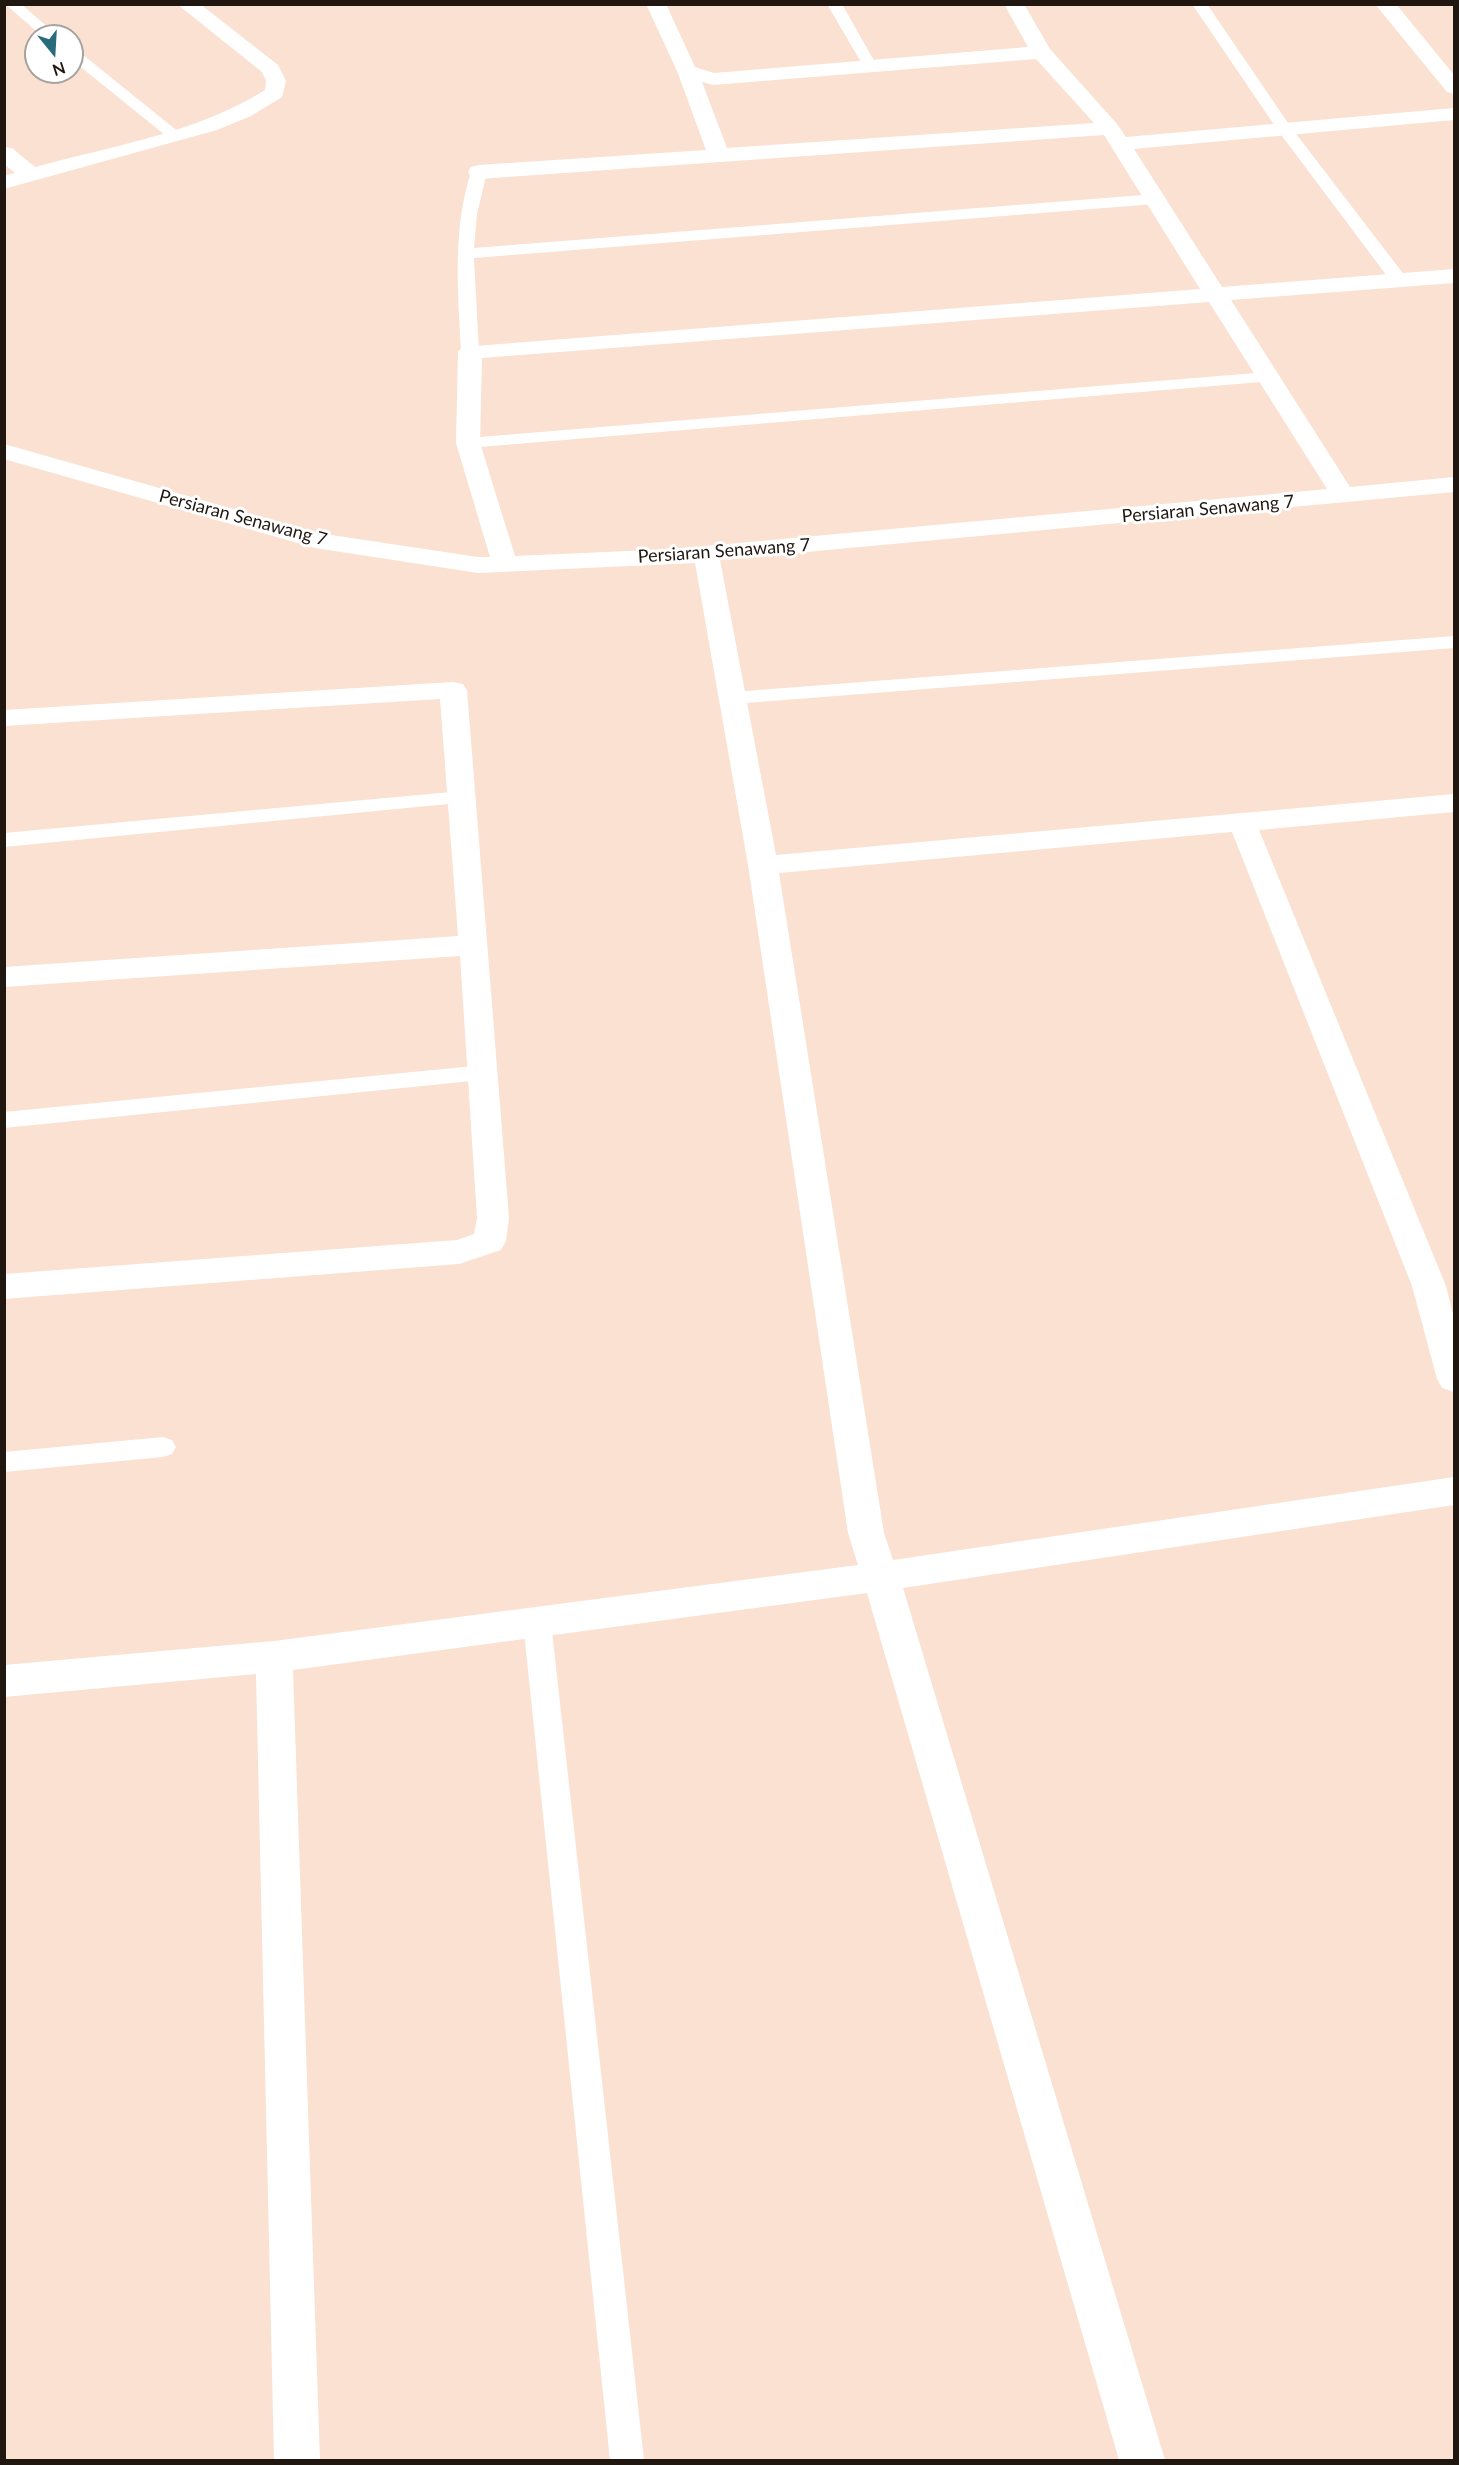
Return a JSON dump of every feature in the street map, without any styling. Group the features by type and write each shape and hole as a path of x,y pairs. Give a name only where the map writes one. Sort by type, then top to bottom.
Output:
{"street":[{"path":"4,183 175,136 258,106 276,93 276,81 271,69 187,4"},
{"path":"656,4 687,71 719,156"},
{"path":"1014,4 1041,52 1116,136 1344,497"},
{"path":"1385,4 1455,88"},
{"path":"687,71 713,79 1041,52"},
{"path":"479,172 719,156 1284,129 1455,114"},
{"path":"4,153 30,175"},
{"path":"505,564 468,443 470,352 1455,276"},
{"name":"Persiaran Senawang 7","path":"4,451 315,540 477,566 706,554 1455,485"},
{"path":"706,554 763,865 866,1533 896,1624 1142,2460"},
{"path":"4,718 453,690 484,1073 493,1218 489,1241 459,1252 4,1287"},
{"path":"763,865 1455,803"},
{"path":"1242,822 1429,1286 1455,1379"},
{"path":"4,977 474,945"},
{"path":"4,1681 274,1657 879,1577 1455,1491"},
{"path":"274,1657 297,2460"}],"lane":[{"path":"12,4 36,24"},
{"path":"834,4 870,66"},
{"path":"1199,4 1284,129 1399,280"},
{"path":"84,63 175,136"},
{"path":"470,352 465,274 471,193 479,172"},
{"path":"467,254 1155,199"},
{"path":"468,443 1267,377"},
{"path":"733,698 1455,642"},
{"path":"4,840 462,797"},
{"path":"4,1120 484,1073"},
{"path":"4,1462 163,1446"},
{"path":"537,1622 627,2460"}]}
